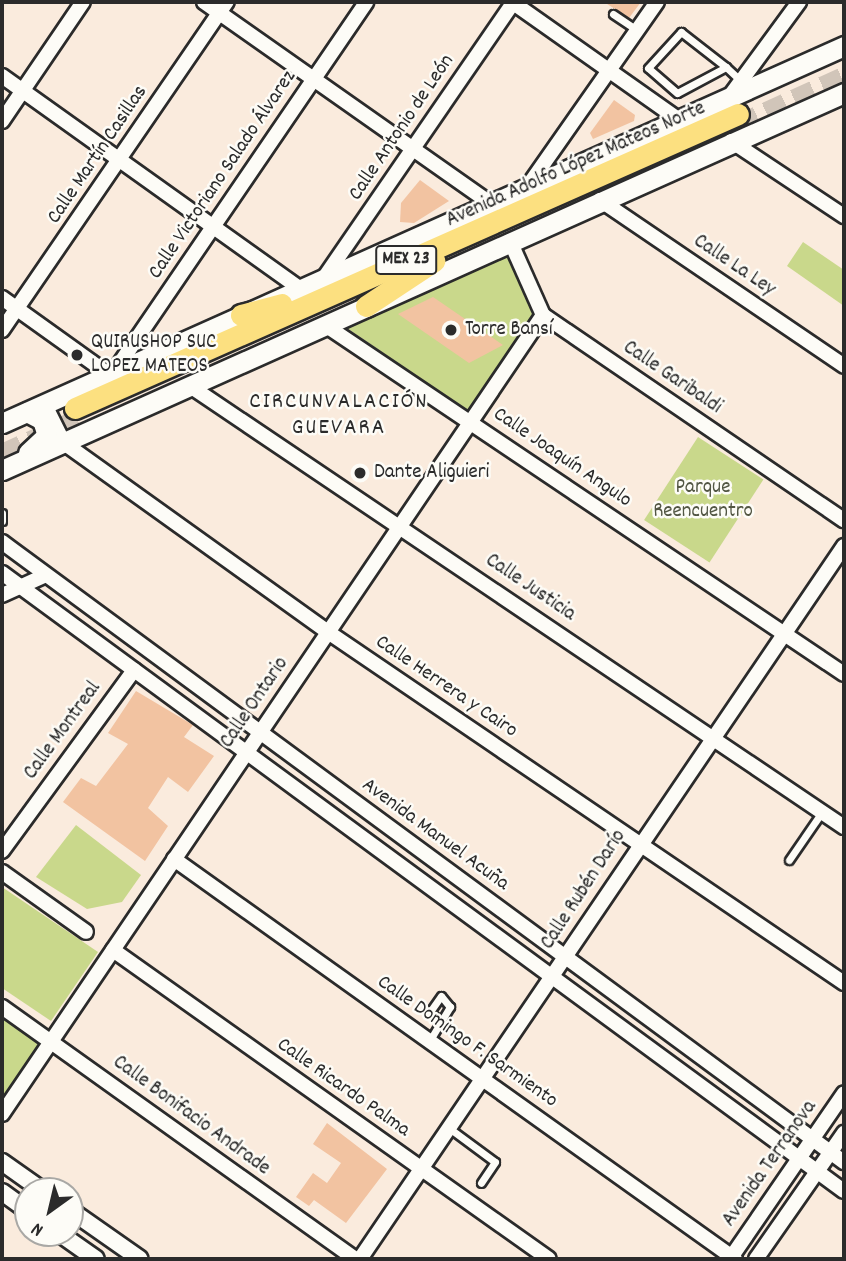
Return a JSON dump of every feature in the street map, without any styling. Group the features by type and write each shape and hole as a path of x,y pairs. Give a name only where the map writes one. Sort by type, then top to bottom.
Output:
{"main road":[{"name":"Avenida Adolfo López Mateos Norte","path":"8,467 600,200 736,111 844,46"},
{"name":"Avenida Adolfo López Mateos Norte","path":"736,111 434,261 77,414 490,203 678,119 844,93"},
{"name":"Avenida Adolfo López Mateos Norte","path":"2,423 299,288 331,284 736,111"},
{"path":"366,306 434,261"},
{"path":"241,315 331,284"},
{"path":"8,467 47,435 36,408"}],"street":[{"path":"2,121 83,2"},
{"path":"204,2 223,7 313,79 490,203"},
{"name":"Calle Victoriano Salado Álvarez","path":"111,373 366,2"},
{"path":"513,2 678,119"},
{"name":"Calle Antonio de León","path":"331,284 412,149 513,2"},
{"path":"528,186 657,2"},
{"path":"799,2 736,111 844,216"},
{"name":"Calle Martín Casillas","path":"2,330 223,7"},
{"path":"2,76 299,288"},
{"name":"Calle La Ley","path":"600,200 844,366"},
{"path":"510,241 543,315"},
{"path":"2,298 111,373"},
{"name":"Calle Ontario","path":"2,1114 543,315"},
{"name":"Calle Garibaldi","path":"543,315 844,520"},
{"name":"Calle Joaquín Angulo","path":"326,325 844,674"},
{"name":"Calle Justicia","path":"190,386 712,734 844,827"},
{"name":"Calle Herrera y Cairo","path":"36,408 64,443 328,632 844,983"},
{"name":"Avenida Manuel Acuña","path":"2,542 844,1162"},
{"name":"Calle Rubén Darío","path":"358,1259 565,957 712,734 844,546"},
{"path":"2,572 844,1191"},
{"path":"2,595 46,575"},
{"name":"Calle Montreal","path":"2,851 134,670"},
{"name":"Calle Domingo F. Sarmiento","path":"174,859 732,1258"},
{"path":"2,872 86,932"},
{"name":"Calle Ricardo Palma","path":"113,950 549,1259"},
{"name":"Calle Bonifacio Andrade","path":"2,1007 358,1259"},
{"name":"Avenida Terranova","path":"732,1258 844,1093"},
{"name":"Avenida Terranova","path":"756,1259 844,1133"},
{"path":"2,1162 23,1177"},
{"path":"84,1220 140,1259"},
{"path":"79,1247 96,1259"}],"lane":[{"path":"613,14 637,30"},
{"path":"726,67 677,93 648,68 681,32 726,67 736,111"},
{"path":"2,513 2,521"},
{"path":"789,860 822,812"},
{"path":"430,1040 441,1022"},
{"path":"449,1128 495,1162 481,1183"}],"green space":[{"path":"803,242 844,270 844,306 787,266"},
{"path":"506,249 536,314 469,412 341,324"},
{"name":"Parque Reencuentro","path":"698,437 763,479 709,563 644,520"},
{"path":"76,825 141,875 122,902 87,909 36,877"},
{"path":"2,887 98,952 51,1021 2,988"},
{"path":"2,1015 42,1044 2,1104"}],"building":[{"path":"604,2 641,2 629,18"},
{"path":"614,100 635,115 634,121 593,139 590,133"},
{"path":"420,180 449,201 414,223 400,222 401,203"},
{"name":"Torre Bansí","path":"433,297 503,345 469,363 398,314"},
{"path":"136,691 193,725 184,737 214,756 188,792 168,777 148,808 168,826 145,861 63,802 81,778 96,786 128,744 108,733"},
{"path":"327,1123 387,1169 346,1223 314,1200 309,1206 296,1197 313,1173 327,1183 341,1163 313,1144"}],"tunnel":[{"path":"738,125 844,77"},
{"path":"2,454 79,419"}],"place":[{"name":"Torre Bansí","path":"451,330"},
{"name":"QUIRUSHOP SUC LOPEZ MATEOS","path":"77,355"},
{"name":"Dante Aliguieri","path":"360,473"}],"district":[{"name":"CIRCUNVALACIÓN GUEVARA","path":"339,416"}]}
